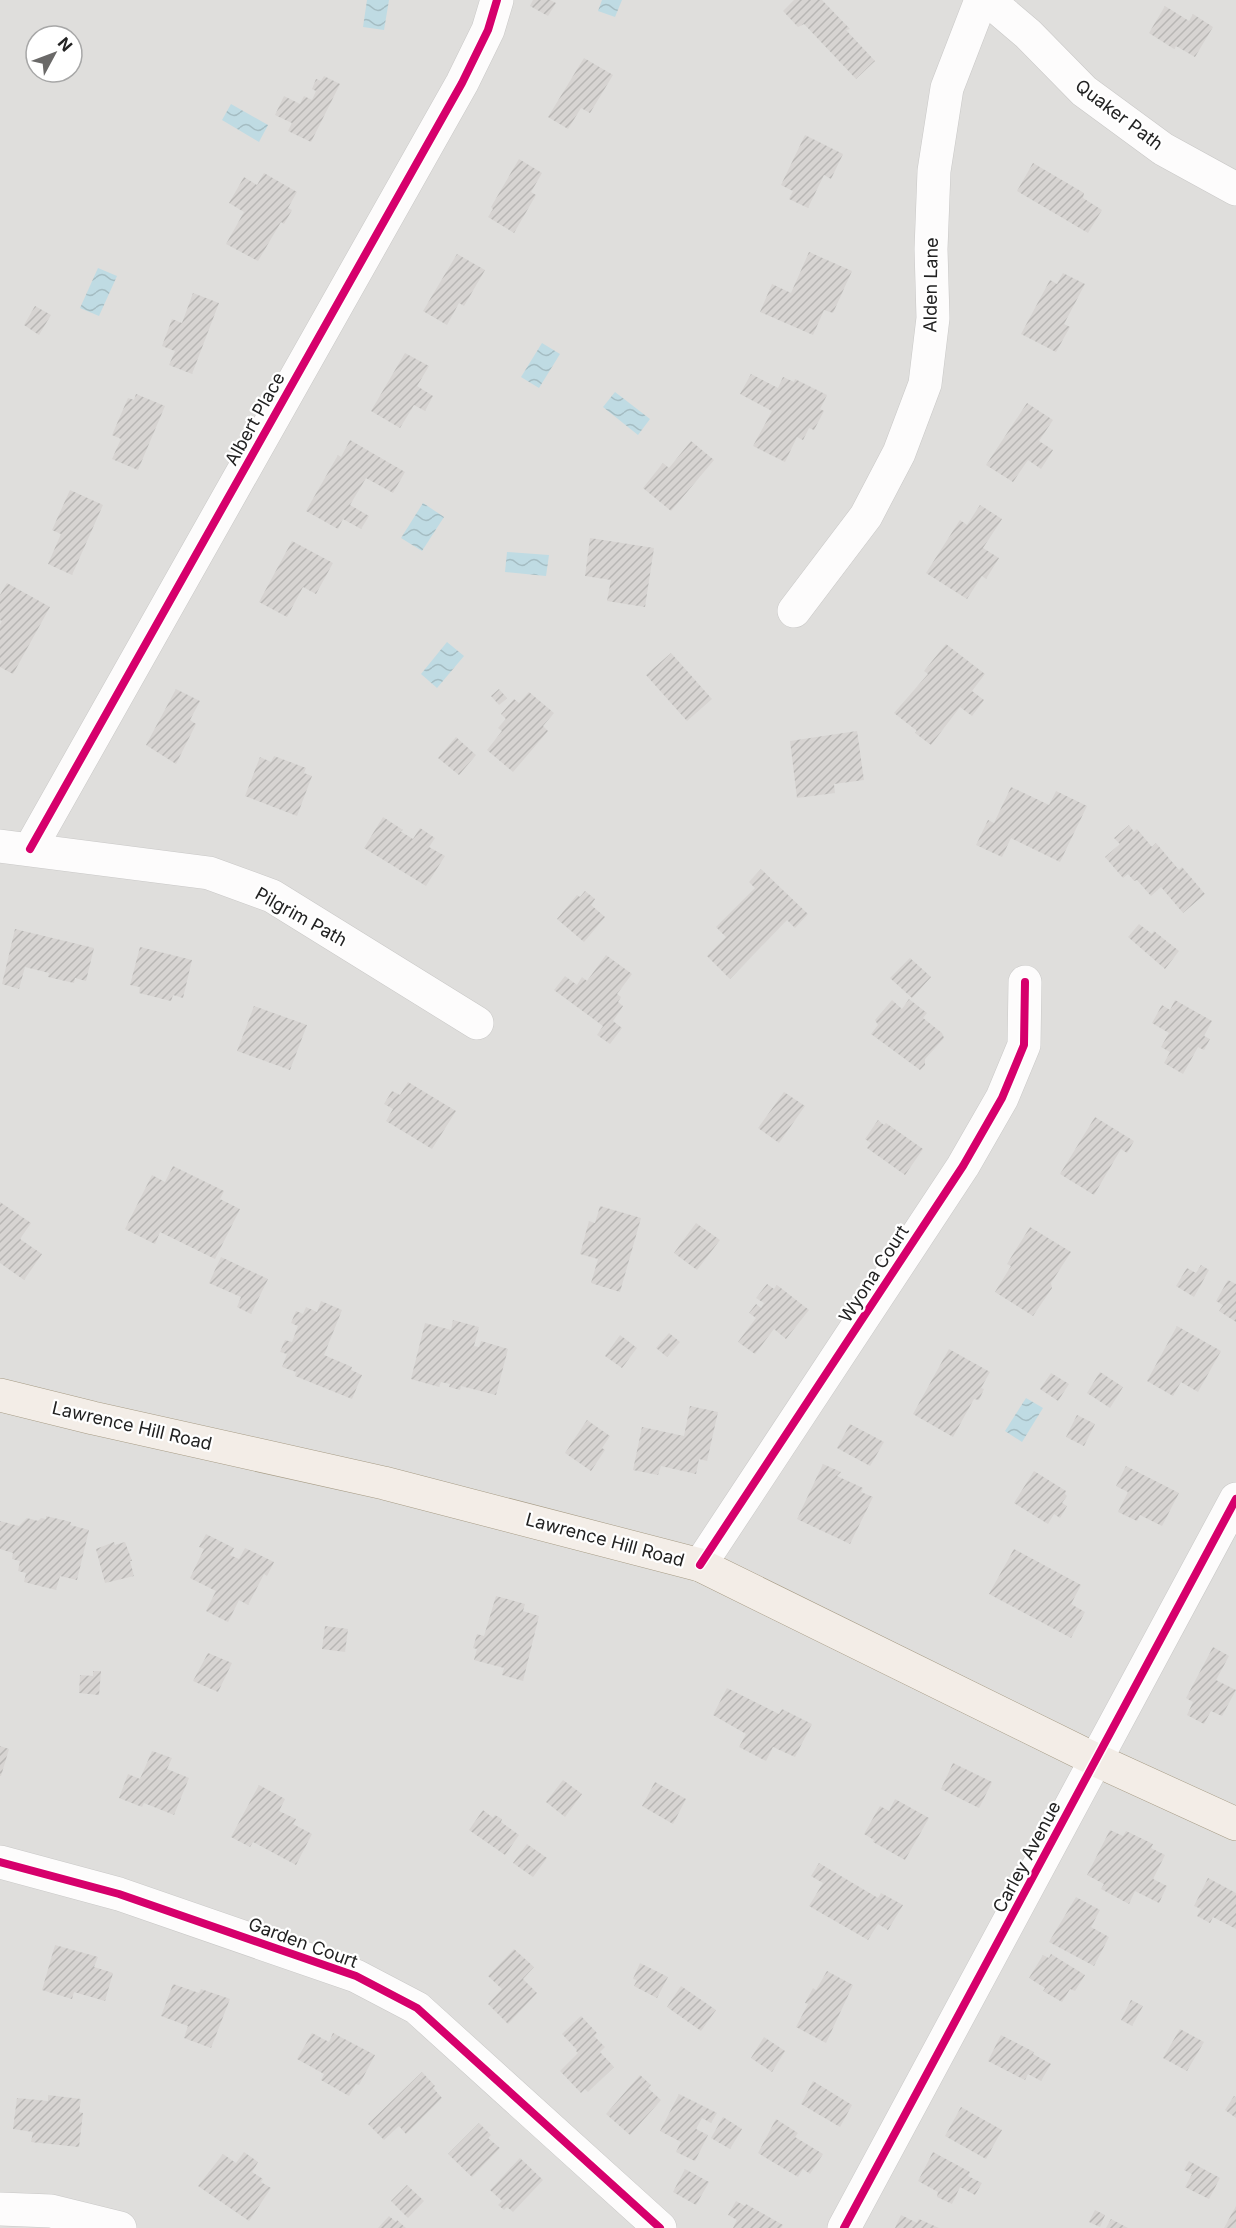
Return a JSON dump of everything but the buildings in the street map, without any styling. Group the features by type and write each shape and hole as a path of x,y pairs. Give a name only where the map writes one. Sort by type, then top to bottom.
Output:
{"main road":[{"name":"Lawrence Hill Road","path":"0,1395 384,1483 700,1565 1096,1760 1236,1824"}],"street":[{"name":"Albert Place","path":"15,847 462,83 488,30 497,0"},
{"name":"Alden Lane","path":"794,610 866,516 899,453 925,384 933,318 931,249 934,171 947,88 981,0"},
{"name":"Quaker Path","path":"988,0 1028,33 1084,91 1163,149 1236,189"},
{"name":"Pilgrim Path","path":"15,847 209,873 272,896 477,1023"},
{"name":"Wyona Court","path":"700,1565 963,1166 1002,1098 1024,1045 1025,982"},
{"name":"Carley Avenue","path":"844,2228 1236,1499"},
{"name":"Garden Court","path":"0,1862 119,1894 356,1976 417,2008 660,2228"},
{"path":"0,2209 51,2211 120,2228"}],"shaded area":[{"path":"0,0 1236,0 1236,2228 0,2228"}],"water":[{"path":"367,0 389,0 384,30 363,27"},
{"path":"602,0 622,0 615,17 598,11"},
{"path":"231,104 268,125 259,142 222,120"},
{"path":"98,268 117,276 99,316 80,308"},
{"path":"542,343 560,354 539,388 521,377"},
{"path":"615,392 650,419 638,435 603,407"},
{"path":"423,503 444,517 422,551 401,538"},
{"path":"507,552 549,555 546,576 505,572"},
{"path":"447,642 464,656 437,688 421,674"},
{"path":"1026,1398 1043,1408 1022,1442 1005,1431"}],"cycle path":[{"path":"30,849 462,83 488,30 497,0"},
{"path":"700,1565 963,1166 1002,1098 1024,1045 1025,982"},
{"path":"844,2228 1236,1499"},
{"path":"0,1862 119,1894 356,1976 417,2008 660,2228"}]}
